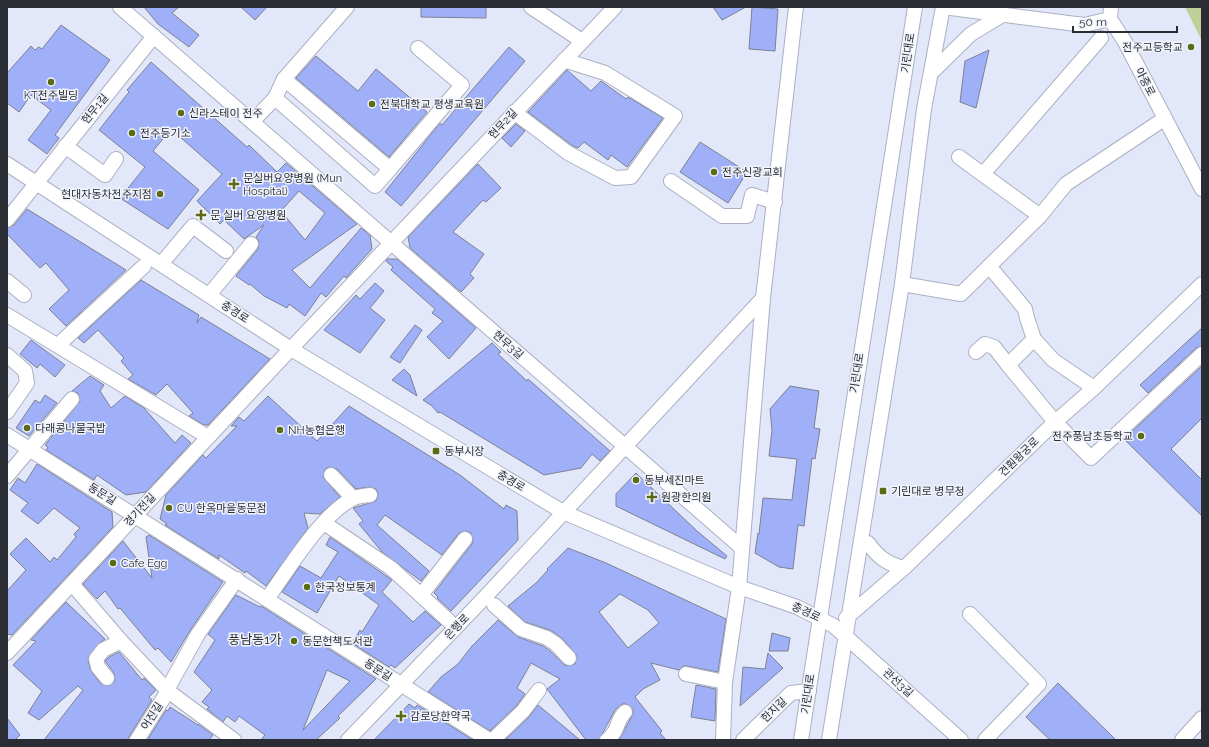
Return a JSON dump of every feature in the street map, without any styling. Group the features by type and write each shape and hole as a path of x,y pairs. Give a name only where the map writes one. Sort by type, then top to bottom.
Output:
{"street":[{"path":"120,7 392,242"},
{"path":"253,121 275,98 284,79 347,7"},
{"path":"531,7 582,41"},
{"name":"현무2길","path":"291,349 614,7"},
{"path":"723,740 725,682 739,587 763,298 796,7"},
{"name":"기린대로","path":"801,740 810,691 915,7"},
{"path":"829,740 902,284 924,109 943,7"},
{"name":"아중로","path":"943,7 1006,12 1084,24 1110,13 1164,119 1202,188"},
{"path":"931,73 971,34 1006,12"},
{"name":"현무1길","path":"7,220 154,36"},
{"path":"983,174 1101,38"},
{"path":"275,98 375,186 462,85 418,48"},
{"path":"514,112 568,153 615,178 631,177 675,116 605,73 564,60"},
{"path":"284,79 390,169"},
{"path":"902,284 961,294 1040,216 1066,184 1164,119"},
{"path":"65,146 105,175 116,159"},
{"path":"959,157 1040,216"},
{"name":"충경로","path":"7,164 291,349 563,512 739,587 797,607 834,626"},
{"path":"671,182 722,216 747,216 752,196 775,202"},
{"path":"161,264 193,226 226,250"},
{"name":"현무3길","path":"392,242 625,448 742,548"},
{"name":"충경로","path":"209,295 251,244"},
{"path":"58,345 144,266"},
{"path":"989,266 1025,308 1034,339 1053,360 1094,388"},
{"path":"7,281 24,295"},
{"name":"견훤왕궁로","path":"834,626 849,616 904,568 1055,422 1094,388 1202,284"},
{"path":"563,512 625,448 763,298"},
{"path":"9,318 58,345 208,437"},
{"path":"1008,365 1034,339"},
{"path":"976,352 985,344 994,347 1055,422 1091,458 1202,354"},
{"name":"경기전길","path":"8,650 72,584 291,349"},
{"path":"7,355 26,371 27,383 7,412"},
{"path":"7,476 29,448 72,399"},
{"name":"동문길","path":"7,435 136,515 489,740"},
{"path":"331,474 353,498"},
{"path":"267,599 332,514 353,498 370,494"},
{"name":"은행로","path":"348,740 402,685 563,512"},
{"path":"324,523 391,568 449,621"},
{"path":"421,595 465,540"},
{"path":"861,543 868,543 880,557 890,565 904,568"},
{"path":"168,691 198,634 237,579"},
{"path":"72,584 120,641 168,691 234,740"},
{"path":"494,605 521,629 547,638 556,644 569,658"},
{"path":"970,614 1038,684 985,740"},
{"name":"관선3길","path":"834,626 961,740"},
{"path":"107,678 98,666 96,659 103,650 120,641"},
{"path":"686,674 725,682"},
{"path":"493,740 523,711 539,690"},
{"name":"어진길","path":"137,740 168,691"},
{"name":"한지길","path":"743,740 791,693 810,691"},
{"path":"607,740 615,734 621,716 625,712"},
{"path":"1182,740 1202,718"}],"green space":[{"path":"1185,7 1202,7 1202,41"}],"building":[{"path":"144,7 179,7 172,13 199,35 189,47 158,24"},
{"path":"241,7 267,7 255,20"},
{"path":"421,7 486,7 486,18 421,17"},
{"path":"713,7 746,7 722,20"},
{"path":"752,7 778,9 775,51 749,49"},
{"name":"KT전주빌딩","path":"61,25 110,60 55,135 59,138 47,154 28,140 51,110 31,95 19,112 7,103 7,73 31,46 35,50 39,47 42,49"},
{"name":"전북대학교 평생교육원","path":"509,47 525,61 401,206 385,192 440,123 442,125"},
{"path":"989,50 976,108 960,102 965,61"},
{"name":"전북대학교 평생교육원","path":"316,56 358,91 376,69 427,112 389,157 296,78"},
{"path":"151,62 247,147 249,145 277,172 286,163 357,224 292,270 310,288 361,228 370,235 372,249 346,278 344,276 326,297 321,293 305,316 289,304 287,308 264,296 250,284 249,285 236,276 258,249 259,241 256,237 264,225 244,239 224,220 220,224 197,201 222,174 171,129 153,151 199,190 168,229 120,198 145,167 99,130 129,92 127,90","holes":["299,191 325,213 305,240 281,211"]},
{"path":"567,70 591,91 601,81 626,99 628,97 663,118 627,167 611,155 608,160 584,142 578,148 573,146 528,112"},
{"path":"516,124 525,131 511,147 502,138"},
{"name":"전주신광교회","path":"700,142 747,172 728,203 680,172"},
{"path":"478,164 501,188 486,202 483,200 453,232 484,254 470,274 474,278 461,292 410,248 408,237"},
{"path":"27,209 126,270 66,326 49,309 69,290 46,263 40,268 7,234 7,228 14,225"},
{"path":"387,259 397,259 476,328 449,359 427,337 443,321 432,313 435,309 391,270 393,267 386,261"},
{"path":"141,280 199,315 197,323 201,317 270,359 208,425 204,425 189,416 193,413 167,384 156,395 128,379 133,375 121,361 124,358 98,330 84,343 78,338"},
{"path":"375,283 384,291 370,308 385,320 360,353 324,330 356,295 360,299"},
{"path":"415,325 422,330 400,363 390,357"},
{"path":"1202,328 1202,346 1196,348 1148,393 1140,385"},
{"path":"31,340 65,365 55,377 40,364 37,368 20,354"},
{"path":"492,343 501,352 498,354 527,381 528,379 610,451 600,461 592,454 581,468 544,475 440,412 438,413 432,406 423,400"},
{"path":"1202,366 1202,418 1171,449 1202,480 1202,516 1124,439"},
{"path":"404,369 410,375 417,396 392,380"},
{"path":"90,376 104,385 100,391 111,408 125,396 144,408 175,443 182,435 191,443 146,492 126,495 97,475 94,480 46,450 48,447 45,445 80,401 78,393 72,391"},
{"path":"790,386 819,391 814,428 820,429 815,459 812,458 804,526 798,525 793,569 779,567 755,553 758,533 759,534 763,498 792,500 797,459 769,456 772,430 770,409"},
{"path":"45,395 57,403 29,436 16,428 35,400 40,403"},
{"path":"268,396 317,441 349,406 460,475 504,509 506,505 517,511 518,540 451,611 437,598 438,597 434,593 472,544 473,540 471,533 466,531 459,533 442,555 385,515 377,525 429,571 421,581 382,552 359,524 363,521 353,508 376,501 378,494 376,489 369,487 356,489 337,469 329,467 325,469 323,477 340,497 320,514 304,513 308,528 266,586 246,571 245,573 219,555 219,559 165,525 167,524 160,519 166,495 203,455 206,458 237,426 231,426 239,417 244,421"},
{"path":"37,464 112,512 113,527 12,635 7,634 7,591 26,570 10,554 26,538 50,562 54,557 57,560 76,537 74,534 80,528 54,508 38,524 21,511 28,503 10,490 18,478 25,483"},
{"path":"636,473 697,531 727,556 725,559 616,506 616,494"},
{"path":"149,535 223,582 191,629 171,662 158,648 155,650 120,608 118,609 105,591 97,599 83,584 123,541 152,578 146,537"},
{"path":"330,537 392,580 382,592 413,622 425,611 441,625 395,668 391,665 389,667 352,643 360,630 362,632 379,605 339,576 317,613 282,592 300,566 321,578 338,552 326,545"},
{"path":"568,548 606,563 726,619 718,672 687,666 683,666 679,670 651,663 660,680 643,689 635,697 662,731 660,733 666,740 619,740 633,714 633,709 626,704 622,704 615,710 599,740 586,740 547,689 560,679 531,663 517,688 525,694 517,705 490,731 428,692 441,677 458,664 472,646 498,620 518,637 543,646 566,666 575,664 577,656 562,638 550,630 525,622 508,606 536,583 548,570 547,569","holes":["620,594 648,610 659,623 628,648 599,612"]},
{"path":"236,595 260,607 261,606 376,679 338,716 340,718 316,740 261,740 265,735 239,716 235,722 227,716 223,722 207,709 209,707 202,702 212,690 194,672 215,640 208,634","holes":["327,670 350,681 303,730"]},
{"path":"66,602 105,639 97,645 88,658 90,669 100,683 108,686 115,681 114,673 105,661 109,657 119,652 142,680 144,678 156,690 149,697 152,700 127,740 44,740 83,690 78,686 39,720 28,713 42,691 13,665 36,641 31,640"},
{"path":"772,633 790,638 788,651 769,651"},
{"path":"768,653 783,668 740,706 743,667 765,669"},
{"path":"1058,683 1116,740 1050,740 1026,717"},
{"path":"696,685 716,689 715,721 691,717"},
{"path":"409,704 415,708 417,705 473,740 374,740"},
{"path":"538,705 580,740 505,740 529,717"},
{"path":"170,707 213,735 209,740 149,740 148,739 166,710 168,711"},
{"path":"7,718 20,735 15,740 7,740"}],"place":[{"name":"전주고등학교","path":"1191,47"},
{"name":"KT전주빌딩","path":"51,82"},
{"name":"전북대학교 평생교육원","path":"372,104"},
{"name":"신라스테이 전주","path":"181,113"},
{"name":"전주등기소","path":"132,133"},
{"name":"전주신광교회","path":"714,172"},
{"name":"문실버요양병원 (Mun Hospital)","path":"234,184"},
{"name":"현대자동차전주지점","path":"160,194"},
{"name":"문 실버 요양병원","path":"201,215"},
{"name":"다래콩나물국밥","path":"27,428"},
{"name":"NH농협은행","path":"280,430"},
{"name":"전주풍남초등학교","path":"1141,436"},
{"name":"동부시장","path":"436,451"},
{"name":"동부세진마트","path":"636,480"},
{"name":"기린대로 병무청","path":"883,491"},
{"name":"원광한의원","path":"652,497"},
{"name":"CU 한옥마을동문점","path":"169,508"},
{"name":"Cafe Egg","path":"113,563"},
{"name":"한국정보통계","path":"307,587"},
{"name":"동문헌책도서관","path":"294,641"},
{"name":"감로당한약국","path":"401,716"}],"district":[{"name":"풍남동1가","path":"255,639"}]}
